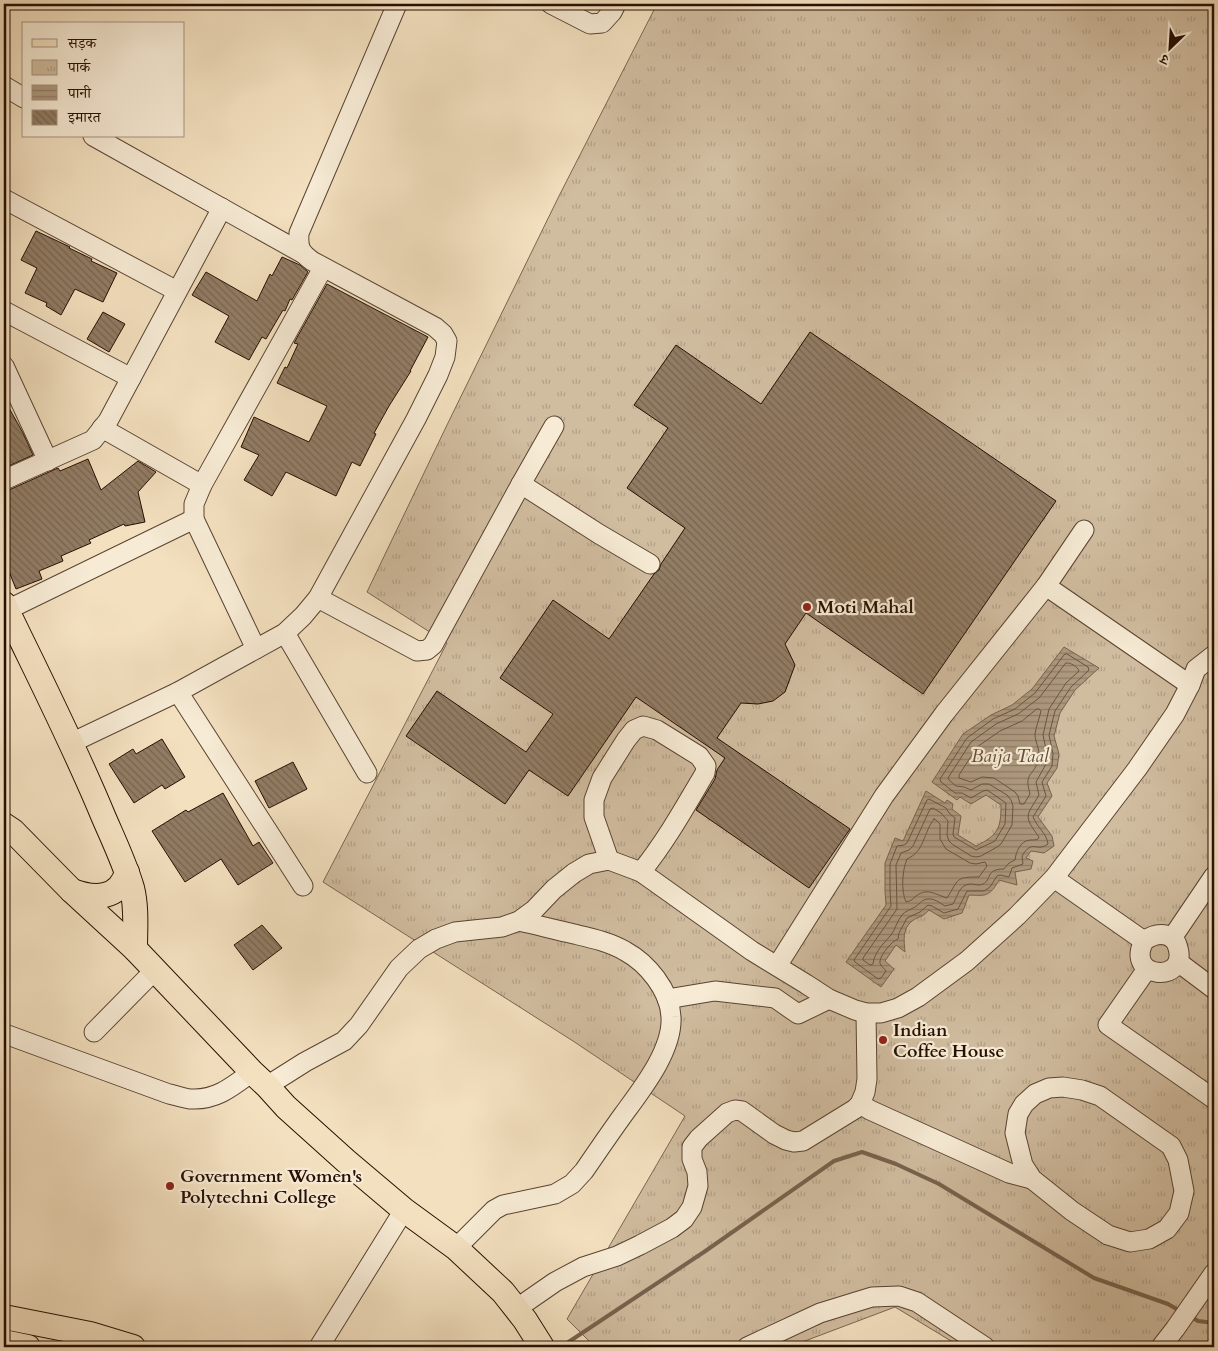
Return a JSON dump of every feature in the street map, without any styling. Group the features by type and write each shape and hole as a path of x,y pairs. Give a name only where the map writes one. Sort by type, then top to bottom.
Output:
{"main road":[{"path":"5,607 72,743 96,796 126,872 132,890 135,949"},
{"path":"4,825 13,831 72,891 135,949 286,1107 346,1162 404,1210 456,1248 503,1292 542,1347"},
{"path":"72,891 100,896 116,890 124,881 126,872"},
{"path":"4,1316 90,1334 133,1347"},
{"path":"4,1342 28,1347"}],"street":[{"path":"302,253 299,233 397,4"},
{"path":"551,4 590,24 602,23 612,12 616,4"},
{"path":"4,86 22,97"},
{"path":"72,743 178,692 285,634 303,616 318,598 416,419 438,375 445,356 446,341 443,334 435,327 323,268 302,253 97,138"},
{"path":"4,199 177,291"},
{"path":"4,480 93,440 108,421 222,208"},
{"path":"256,649 194,519 194,504 202,485 323,268"},
{"path":"4,311 131,378"},
{"path":"4,366 48,461"},
{"path":"318,598 417,650 427,650 434,645 520,484 554,426"},
{"path":"102,428 202,485"},
{"path":"520,484 650,564"},
{"path":"5,607 194,519"},
{"path":"777,966 884,796 944,714 1046,586 1084,530"},
{"path":"1046,586 1190,685"},
{"path":"285,634 367,773"},
{"path":"5,1034 169,1094 191,1099 210,1098 305,1062 344,1041 359,1025 399,968 420,949 436,939 455,932 502,927 519,921 534,910 554,889 574,873 589,864 609,860 641,872 752,951 829,999 866,1013 881,1013 898,1008 918,997 967,961 1017,916 1054,878 1175,714 1196,669 1214,655"},
{"path":"1190,685 1214,669"},
{"path":"178,692 304,886"},
{"path":"609,860 594,817 594,800 602,778 634,730 644,726 657,730 699,756 706,766 705,773 683,811 657,852 641,872"},
{"path":"1172,938 1214,876"},
{"path":"1054,878 1144,941"},
{"path":"456,1248 494,1210 503,1205 555,1194 572,1184 648,1080 663,1053 669,1036 671,1017 667,999 656,979 642,963 624,950 596,939 519,921"},
{"path":"1163,934 1172,938 1178,945 1180,956 1178,962 1170,971 1157,973 1147,969 1141,960 1140,948 1144,941 1151,936 1163,934"},
{"path":"1178,962 1214,989"},
{"path":"1147,969 1108,1025 1214,1099"},
{"path":"94,1032 155,970"},
{"path":"667,999 715,991 775,998 798,1014 829,999"},
{"path":"520,1315 555,1282 583,1268 617,1256 640,1245 672,1228 684,1219 692,1207 698,1186 697,1172 692,1160 692,1147 699,1138 727,1113 735,1110 742,1111 774,1134 794,1142 803,1141 857,1106 865,1092 867,1079 866,1013"},
{"path":"857,1106 870,1110 1009,1173 1032,1179 1072,1212 1108,1236 1130,1242 1149,1239 1167,1229 1179,1213 1184,1191 1178,1160 1171,1146 1100,1096 1082,1090 1063,1087 1049,1088 1035,1094 1024,1104 1018,1114 1014,1133 1023,1165 1032,1179"},
{"path":"319,1347 404,1210"},
{"path":"1161,1347 1214,1273"},
{"path":"747,1347 820,1313 872,1297 899,1296 917,1302 984,1347"}],"green space":[{"path":"657,4 1214,4 1214,1347 961,1347 895,1307 789,1347 595,1347 567,1319 685,1116 573,1041 323,882 447,643 367,592 559,196"}],"water":[{"name":"Baija Taal","path":"1064,647 1099,668 1075,690 1060,713 1054,736 1059,754 1057,768 1047,783 1052,796 1038,817 1052,836 1054,846 1044,853 1031,851 1026,858 1033,861 1031,869 1015,872 1017,885 999,880 987,894 969,895 962,913 944,919 929,910 912,921 905,931 905,952 896,945 885,961 894,969 881,987 846,962 886,905 885,863 895,838 903,841 926,791 945,803 947,800 953,804 952,809 961,816 958,835 976,846 994,835 999,826 1001,805 986,795 971,804 960,797 957,800 932,782 963,734 991,715 1012,705 1032,689"}],"building":[{"path":"36,231 117,273 103,302 75,289 61,315 46,306 47,303 25,293 37,268 21,260"},
{"path":"282,257 300,265 308,272 266,339 262,337 249,360 215,342 229,316 192,295 206,272 257,301 270,274 272,276"},
{"path":"327,284 428,337 411,371 374,433 376,434 360,466 352,462 336,496 286,472 272,496 244,480 259,455 241,447 254,417 309,442 327,406 277,383 285,367 287,368 298,344 294,343"},
{"path":"103,312 125,324 109,352 87,339"},
{"name":"Moti Mahal","path":"810,332 1056,501 923,694 806,613 785,644 795,665 785,692 773,701 758,704 741,703 717,738 850,829 809,888 696,810 725,758 636,697 568,796 529,770 505,804 406,736 437,691 526,752 553,714 500,678 553,600 609,639 654,574 659,570 685,528 627,488 668,428 634,405 676,345 761,404"},
{"path":"4,399 33,455 4,468"},
{"path":"88,459 101,490 138,461 156,472 138,492 145,522 125,526 124,524 89,540 91,543 61,556 63,561 39,571 42,579 16,589 4,559 4,491 58,468 60,471"},
{"path":"162,739 185,777 165,789 162,785 134,803 109,764 133,749 136,754"},
{"path":"293,762 307,789 269,808 255,781"},
{"path":"223,793 253,846 259,842 273,863 238,885 221,859 185,882 152,831 186,810 188,812"},
{"path":"262,925 282,948 253,970 234,945"}],"waterway":[{"path":"561,1347 704,1252 834,1161 862,1152 896,1164 939,1184 1094,1278 1168,1304 1180,1311"},
{"path":"1190,1316 1198,1321 1214,1323"}],"place":[{"name":"Moti Mahal","path":"807,607"},
{"name":"Indian Coffee House","path":"883,1040"},
{"name":"Government Women's Polytechni College","path":"170,1186"}]}
